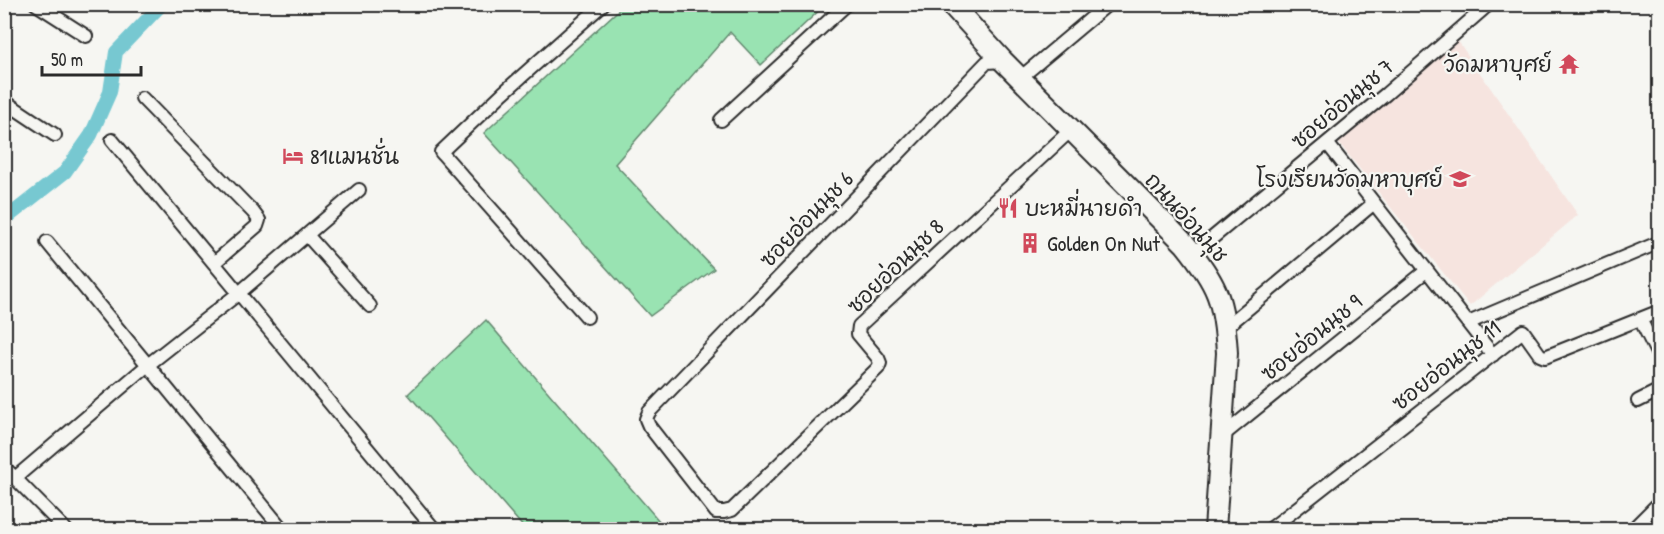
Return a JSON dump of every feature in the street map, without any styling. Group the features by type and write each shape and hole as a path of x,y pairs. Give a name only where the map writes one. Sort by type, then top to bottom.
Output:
{"main road":[{"name":"ถนนอ่อนนุช","path":"939,4 1067,134 1193,254 1217,290 1226,327 1227,353 1215,530"},
{"name":"ถนนอ่อนนุช","path":"962,9 995,62 1020,78 1067,134 1185,261 1206,294 1215,330 1215,355 1203,530"}],"street":[{"path":"36,4 86,36"},
{"path":"587,317 441,152 603,4"},
{"path":"721,120 846,4"},
{"path":"1020,78 1108,4"},
{"name":"ซอยอ่อนนุช 7","path":"1193,254 1489,4"},
{"name":"ซอยอ่อนนุช 6","path":"724,513 716,512 649,426 646,419 649,412 995,62"},
{"path":"142,98 259,220 257,226 214,263"},
{"path":"4,102 55,135"},
{"name":"ซอยอ่อนนุช 8","path":"724,513 732,510 878,368 879,358 858,333 859,326 1067,134"},
{"path":"112,140 435,530"},
{"path":"1327,143 1493,355"},
{"path":"15,478 148,364 239,293 359,190"},
{"path":"1226,327 1374,203"},
{"path":"307,235 369,306"},
{"path":"46,242 284,530"},
{"path":"1468,323 1659,242"},
{"name":"ซอยอ่อนนุช 9","path":"1222,436 1426,271"},
{"name":"ซอยอ่อนนุช 11","path":"1269,530 1523,331 1540,355 1545,357 1659,311"},
{"path":"1640,319 1659,359"},
{"path":"1638,401 1659,390"},
{"path":"4,466 66,530"},
{"path":"1632,530 1659,502"}],"shaded area":[{"name":"โรงเรียนวัดมหาบุศย์","path":"1458,41 1578,215 1470,306 1338,142"}],"green space":[{"path":"625,4 825,5 761,65 730,32 615,164 714,269 650,316 484,133"},
{"path":"486,320 666,529 525,529 408,394"}],"waterway":[{"path":"4,220 65,172 91,135 110,92 116,52 162,4"}],"place":[{"name":"วัดมหาบุศย์","path":"1569,64"},
{"name":"81แมนชั่น","path":"293,156"},
{"name":"โรงเรียนวัดมหาบุศย์","path":"1460,179"},
{"name":"บะหมี่นายดำ","path":"1008,208"},
{"name":"Golden On Nut","path":"1030,243"}]}
